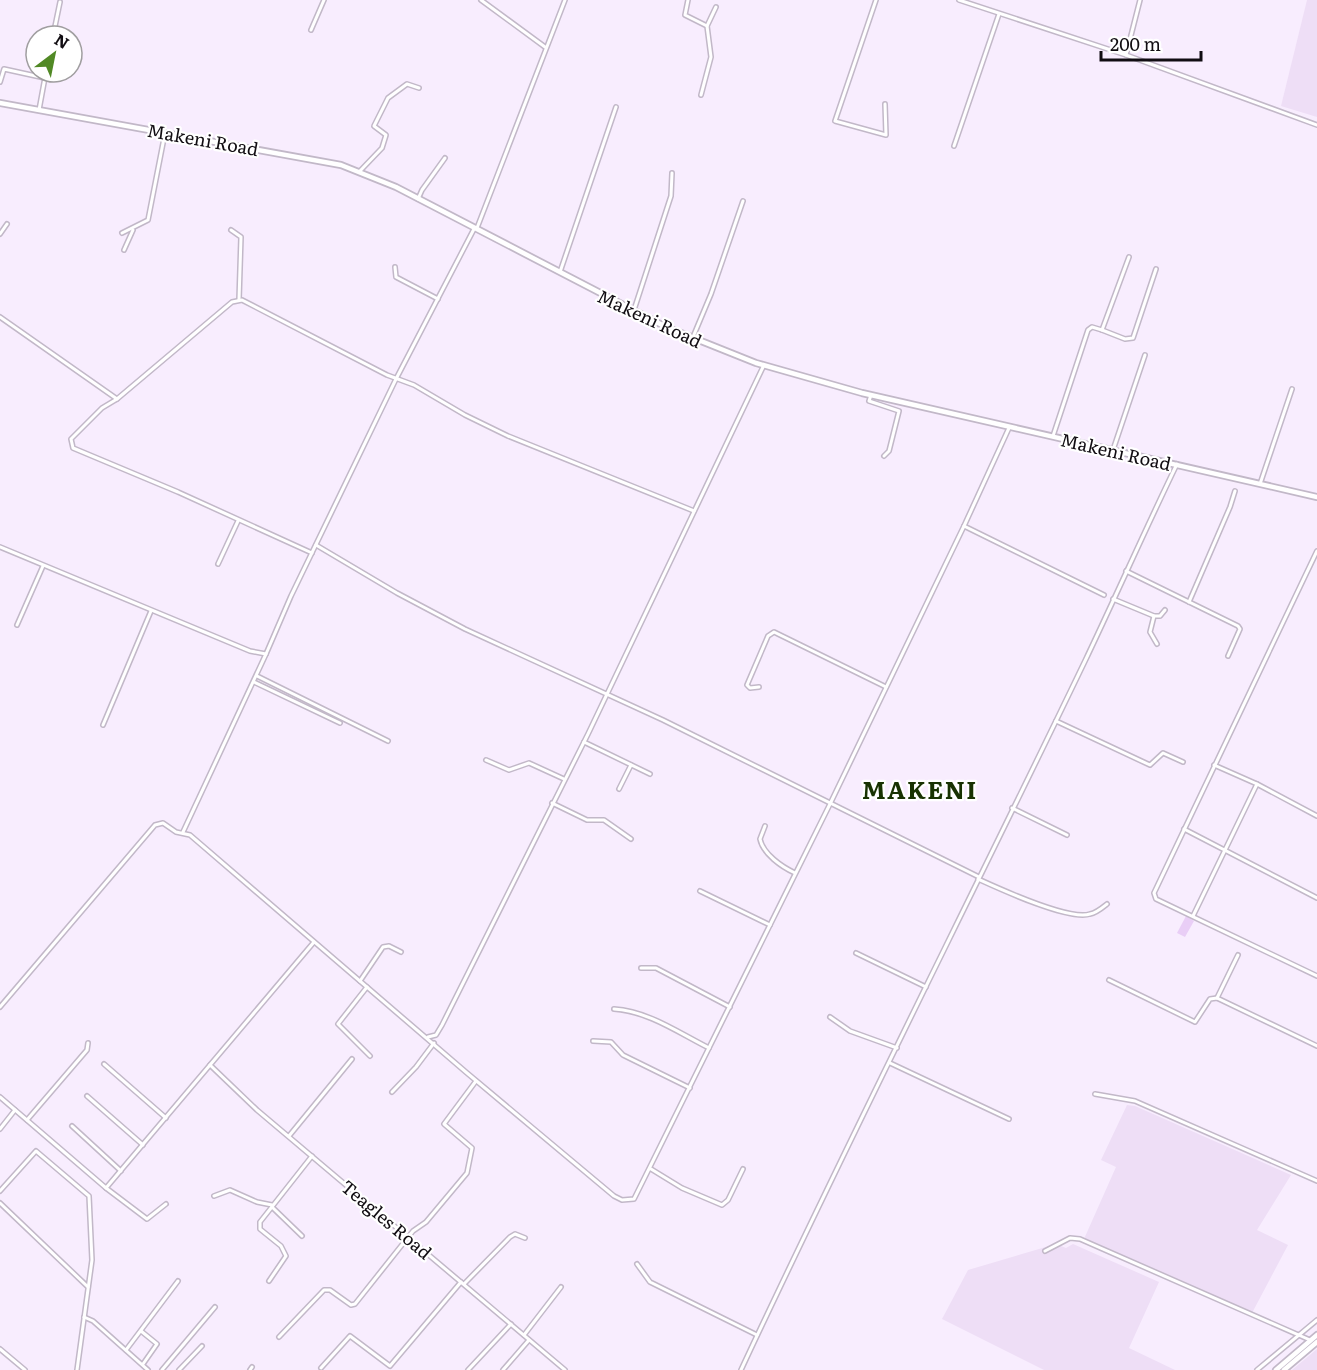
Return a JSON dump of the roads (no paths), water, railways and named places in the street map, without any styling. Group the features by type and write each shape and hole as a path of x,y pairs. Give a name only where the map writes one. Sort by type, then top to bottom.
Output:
{"main road":[{"name":"Makeni Road","path":"0,103 319,159 360,171 633,311 692,339 764,365 872,395 1317,497"},
{"path":"1284,1370 1314,1341 1317,1335"},
{"path":"1276,1370 1314,1341"}],"street":[{"path":"311,30 324,0"},
{"path":"481,0 545,48"},
{"path":"183,832 316,544 396,379 475,230 564,0"},
{"path":"688,0 685,15 707,26"},
{"path":"876,0 835,121 886,135 885,104"},
{"path":"958,0 1125,55 1317,124"},
{"path":"1125,55 1140,0"},
{"path":"55,24 60,2"},
{"path":"701,95 711,57 707,26 716,7"},
{"path":"954,146 999,14"},
{"path":"0,82 4,69 24,73"},
{"path":"39,110 44,84"},
{"path":"360,171 385,141 386,135 374,126 388,98 407,84 419,88"},
{"path":"560,274 616,107"},
{"path":"122,233 133,230 149,218 165,132"},
{"path":"418,199 422,189 445,158"},
{"path":"633,311 671,196 672,173"},
{"path":"692,339 711,294 743,201"},
{"path":"0,234 8,224"},
{"path":"124,250 133,230"},
{"path":"231,230 241,237 239,300"},
{"path":"1102,330 1129,257"},
{"path":"395,267 396,277 438,299"},
{"path":"1053,437 1088,330 1092,327 1125,339 1133,338 1156,269"},
{"path":"312,553 178,492 73,448 71,439 77,430 232,302 239,300 396,379 414,385 465,415 508,436 694,511"},
{"path":"0,317 117,399"},
{"path":"1113,450 1145,355"},
{"path":"428,1037 436,1035 442,1025 584,742 764,365"},
{"path":"1260,484 1292,389"},
{"path":"872,395 869,401 899,411 889,450 884,456"},
{"path":"0,1007 154,825 161,822 176,832 190,835 428,1037 476,1081 622,1200 634,1199 651,1169 830,804 1010,426"},
{"path":"741,1370 825,1190 890,1063 1056,721 1177,464"},
{"path":"1189,602 1235,491"},
{"path":"218,564 238,521"},
{"path":"964,526 1104,595"},
{"path":"316,544 397,593 465,629 672,725 978,878 1039,905 1080,915 1092,914 1107,904"},
{"path":"0,547 250,651 266,654"},
{"path":"1317,551 1154,894 1156,899 1317,976"},
{"path":"16,625 44,566"},
{"path":"1126,572 1239,627 1228,656"},
{"path":"1113,599 1154,616 1160,616 1165,610"},
{"path":"103,725 151,611"},
{"path":"1154,616 1150,632 1157,644"},
{"path":"759,687 750,688 747,685 768,636 774,632 886,687"},
{"path":"257,676 388,741"},
{"path":"254,682 340,723"},
{"path":"1056,721 1150,765 1162,753 1183,762"},
{"path":"584,742 650,774"},
{"path":"486,760 509,770 529,763 564,779"},
{"path":"619,789 631,765"},
{"path":"1214,765 1257,784 1317,816"},
{"path":"1193,916 1257,784"},
{"path":"552,803 587,820 604,820 631,839"},
{"path":"1012,808 1067,835"},
{"path":"765,826 760,839 763,848 779,864 795,873"},
{"path":"1184,829 1317,898"},
{"path":"699,891 770,925"},
{"path":"106,1188 314,942"},
{"path":"360,981 383,947 389,946 401,952"},
{"path":"856,953 926,987"},
{"path":"1217,998 1238,955"},
{"path":"640,968 656,968 730,1007"},
{"path":"1109,980 1195,1022 1210,999 1217,998 1317,1046"},
{"path":"367,987 338,1024 370,1056"},
{"path":"614,1009 629,1011 658,1022 709,1048"},
{"path":"830,1017 850,1031 897,1048"},
{"path":"593,1041 610,1042 623,1055 690,1088"},
{"path":"27,1120 87,1050 88,1043"},
{"path":"392,1092 416,1067 434,1043"},
{"path":"289,1136 352,1059"},
{"path":"890,1063 1009,1119"},
{"path":"104,1064 166,1118"},
{"name":"Teagles Road","path":"210,1065 312,1156 565,1370"},
{"path":"279,1337 324,1290 330,1290 351,1305 355,1304 467,1173 472,1148 444,1124 476,1081"},
{"path":"1095,1094 1135,1101 1317,1181"},
{"path":"87,1096 143,1145"},
{"path":"0,1098 106,1188 147,1219 166,1204"},
{"path":"0,1129 15,1110"},
{"path":"72,1126 121,1171"},
{"path":"0,1191 36,1151 86,1191 89,1199 92,1240 77,1370"},
{"path":"269,1281 286,1256 281,1246 258,1226 312,1156"},
{"path":"651,1169 682,1188 722,1205 728,1200 743,1169"},
{"path":"214,1196 230,1190 272,1206 302,1236"},
{"path":"0,1203 88,1287"},
{"path":"321,1368 350,1336 388,1368 462,1283 510,1237 515,1234 525,1238"},
{"path":"1045,1251 1070,1238 1080,1239 1314,1341"},
{"path":"637,1264 650,1282 757,1335"},
{"path":"126,1350 178,1281"},
{"path":"524,1335 561,1287"},
{"path":"162,1370 215,1307"},
{"path":"84,1317 93,1321 148,1370"},
{"path":"1257,1370 1296,1335 1317,1320"},
{"path":"468,1370 511,1324"},
{"path":"141,1331 157,1344 143,1365"},
{"path":"503,1370 530,1340"},
{"path":"179,1370 202,1346"},
{"path":"0,1349 25,1370"}],"district":[{"name":"MAKENI","path":"920,788"}]}
